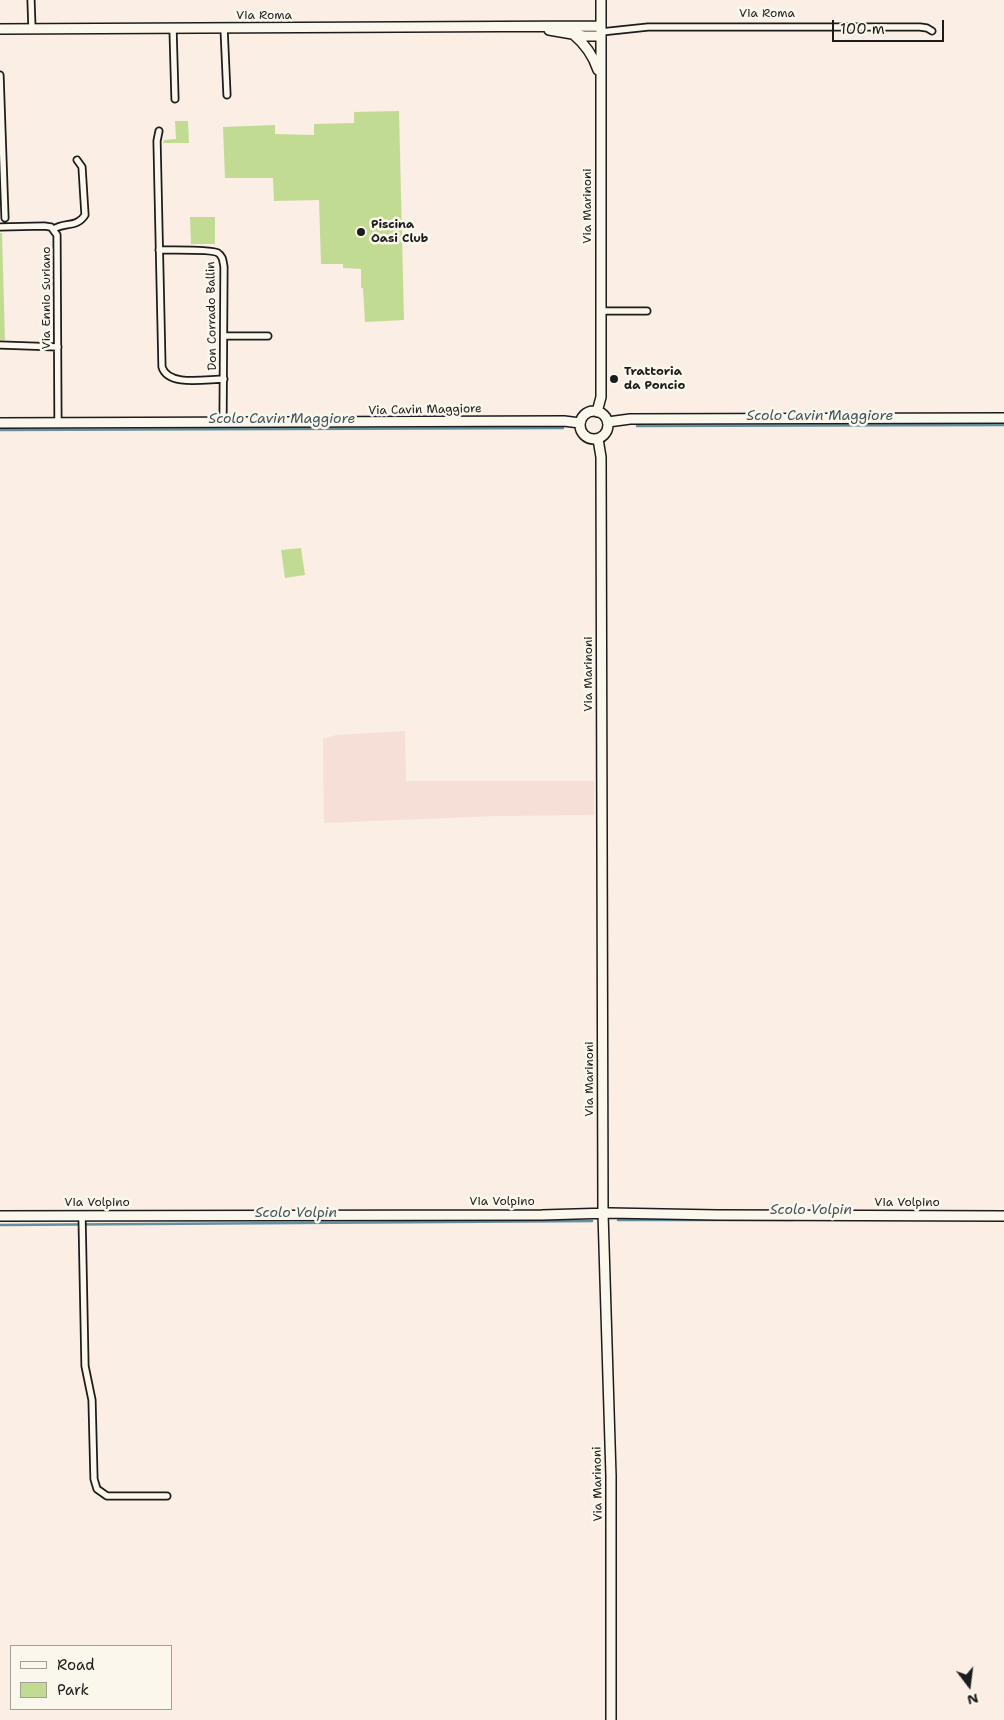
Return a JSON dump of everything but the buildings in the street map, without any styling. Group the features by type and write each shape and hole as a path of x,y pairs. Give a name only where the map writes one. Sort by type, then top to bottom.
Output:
{"street":[{"path":"31,0 32,29"},
{"name":"Via Marinoni","path":"598,412 601,397 601,0"},
{"name":"Via Roma","path":"600,31 648,27 920,26 932,31"},
{"path":"529,27 600,31"},
{"path":"529,27 573,34 600,31"},
{"name":"Via Roma","path":"0,29 529,27"},
{"path":"224,28 227,96"},
{"path":"173,29 175,99"},
{"path":"573,34 589,50 600,74"},
{"path":"0,74 5,218"},
{"name":"Don Corrado Ballin","path":"160,131 157,137 161,361 163,371 169,377 178,380 224,380"},
{"path":"54,229 59,226 77,223 85,215 82,167 77,160"},
{"name":"Via Ennio Suriano","path":"0,227 44,226 54,229 57,235 58,423"},
{"name":"Don Corrado Ballin","path":"159,250 211,250 220,254 223,262 223,423"},
{"path":"601,311 646,311"},
{"path":"224,336 268,336"},
{"path":"0,345 58,347"},
{"path":"598,412 608,422 606,432 598,439 584,436 581,430 580,422 588,413 598,412"},
{"path":"608,422 638,419 1004,418"},
{"name":"Via Cavin Maggiore","path":"0,423 580,422"},
{"name":"Via Marinoni","path":"598,439 601,471 603,1213 611,1483 611,1720"},
{"name":"Via Volpino","path":"0,1216 82,1218 603,1213 1004,1216"},
{"path":"82,1218 85,1366 92,1400 95,1484 107,1496 167,1496"}],"shaded area":[{"path":"405,731 406,781 594,781 594,815 497,816 324,823 323,739 336,735"}],"green space":[{"name":"Piscina Oasi Club","path":"399,111 404,320 365,322 361,269 343,268 343,264 321,264 319,200 274,201 273,178 225,178 223,127 275,125 275,134 314,135 314,124 354,123 354,112"},
{"path":"175,121 188,121 189,143 163,143 164,140 176,139"},
{"path":"190,217 215,217 215,244 191,244"},
{"path":"0,233 2,233 5,340 0,340"},
{"path":"301,548 305,575 285,578 281,550"}],"waterway":[{"name":"Scolo Cavin Maggiore","path":"637,426 1004,425"},
{"name":"Scolo Cavin Maggiore","path":"0,430 563,428"},
{"name":"Scolo Volpin","path":"618,1220 793,1220"},
{"name":"Scolo Volpin","path":"0,1225 592,1221"}],"place":[{"name":"Piscina Oasi Club","path":"361,232"},
{"name":"Trattoria da Poncio","path":"614,379"}]}
